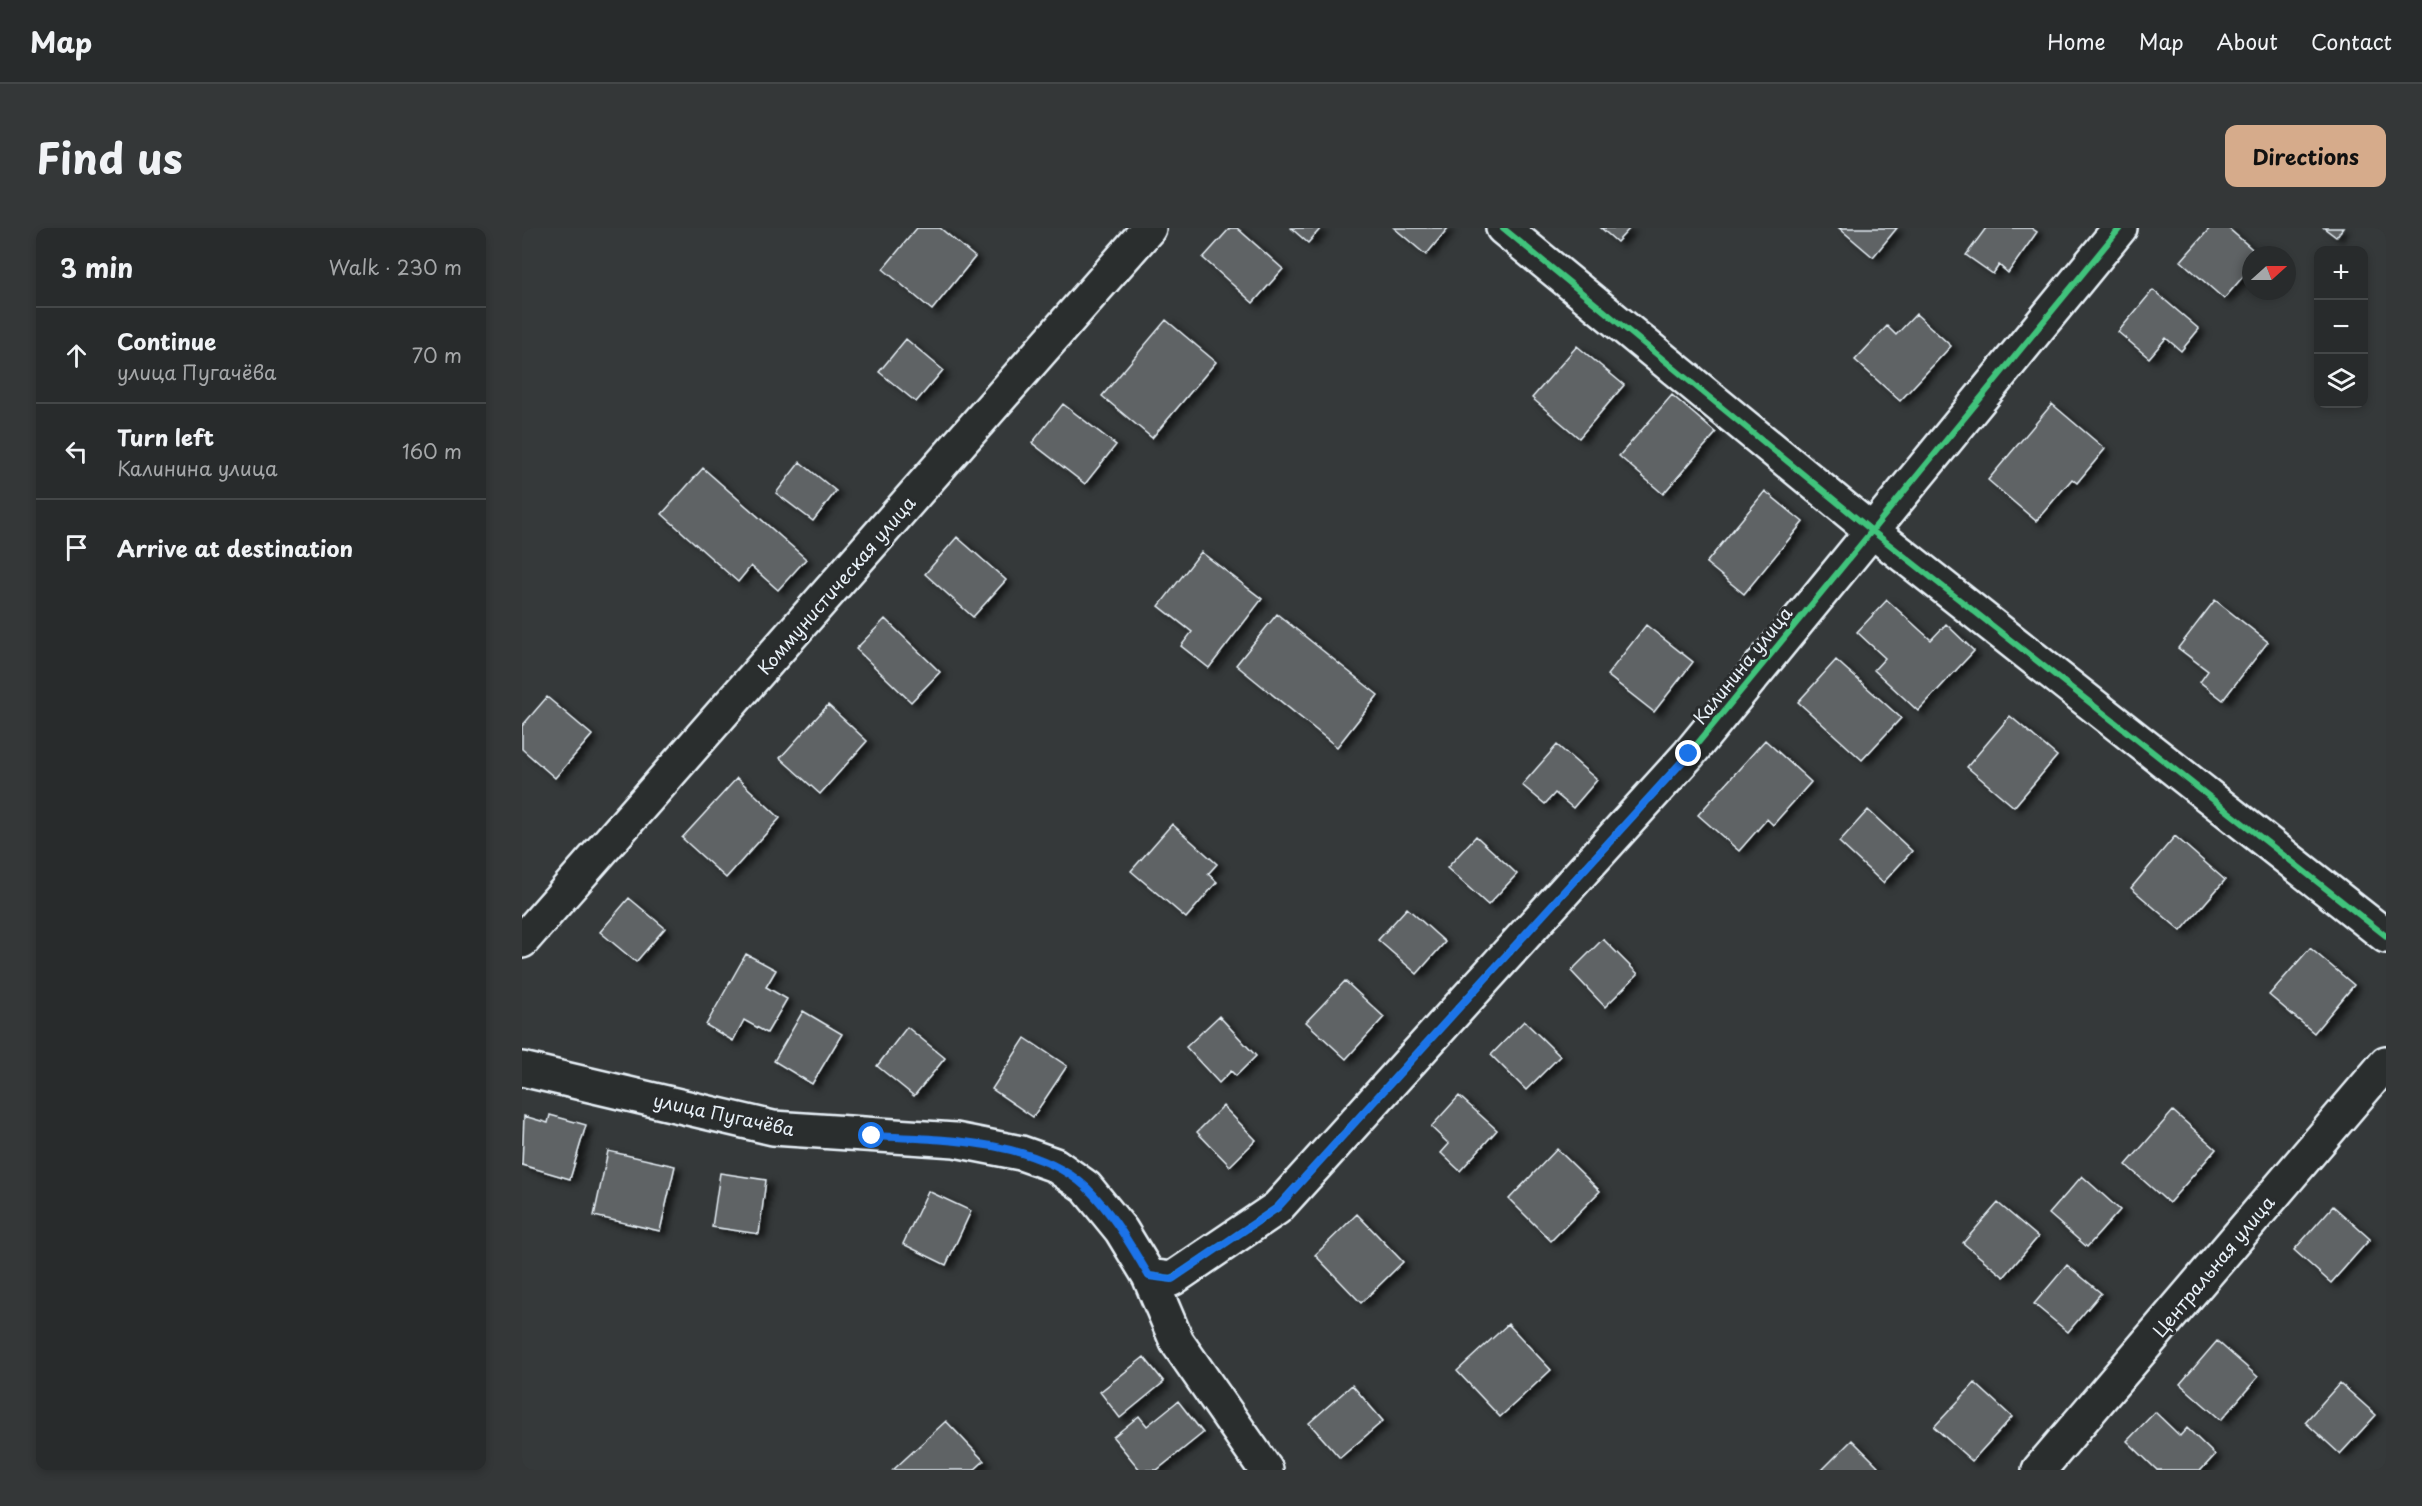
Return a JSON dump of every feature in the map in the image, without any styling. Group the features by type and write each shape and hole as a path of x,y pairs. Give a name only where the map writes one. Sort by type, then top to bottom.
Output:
{"street":[{"name":"Коммунистическая улица","path":"522,941 1149,228"},
{"path":"1503,228 1871,530 2386,936"},
{"name":"Калинина улица","path":"1149,1276 1172,1279 1277,1208 1689,754 2120,228"},
{"name":"Центральная улица","path":"2039,1470 2386,1063"},
{"name":"улица Пугачёва","path":"522,1069 773,1128 955,1140 1021,1153 1055,1165 1086,1187 1121,1230 1149,1276 1177,1342 1266,1470"}],"building":[{"path":"917,228 940,228 975,257 932,310 883,269"},
{"path":"1230,228 1237,228 1283,269 1253,303 1203,258"},
{"path":"1291,228 1321,228 1308,243"},
{"path":"1394,228 1448,228 1426,255"},
{"path":"1601,228 1630,228 1617,242"},
{"path":"1839,228 1897,228 1873,257"},
{"path":"1986,228 2031,228 2037,232 2008,273 1999,265 1993,274 1966,255"},
{"path":"2210,228 2228,228 2249,246 2242,246 2242,278 2224,299 2181,261"},
{"path":"2324,228 2343,228 2336,237"},
{"path":"2153,290 2199,329 2181,351 2166,338 2149,358 2118,332"},
{"path":"1916,314 1951,346 1900,401 1855,360 1887,326 1896,335"},
{"path":"1166,320 1216,362 1152,438 1102,396"},
{"path":"906,339 943,370 916,402 879,372"},
{"path":"1577,346 1624,385 1579,438 1532,398"},
{"path":"1672,395 1716,433 1663,494 1619,456"},
{"path":"1063,404 1116,445 1085,484 1032,443"},
{"path":"2052,404 2105,449 2077,483 2072,479 2036,521 1988,480"},
{"path":"800,462 836,491 813,521 776,493"},
{"path":"703,468 806,559 778,590 751,566 738,582 662,514"},
{"path":"1765,491 1803,522 1744,594 1706,563"},
{"path":"957,537 1006,580 973,617 925,574"},
{"path":"1201,552 1262,599 1209,668 1181,646 1192,632 1159,606"},
{"path":"1887,600 1931,640 1946,624 1974,651 1918,711 1874,670 1885,658 1857,632"},
{"path":"2215,600 2268,642 2223,700 2200,682 2208,671 2178,648"},
{"path":"1277,614 1378,695 1337,747 1236,665"},
{"path":"885,619 940,672 911,702 856,649"},
{"path":"1646,625 1693,662 1654,712 1607,675"},
{"path":"1836,660 1901,718 1862,760 1798,702"},
{"path":"547,697 592,735 555,778 522,749 522,726"},
{"path":"828,705 867,741 820,794 780,758"},
{"path":"2010,716 2057,756 2014,807 1967,767"},
{"path":"1765,740 1811,782 1773,825 1767,819 1739,851 1698,815"},
{"path":"1557,745 1597,780 1573,808 1555,793 1545,804 1522,785"},
{"path":"737,778 780,818 726,878 682,838"},
{"path":"1868,810 1912,851 1883,883 1839,842"},
{"path":"1172,824 1217,864 1208,874 1217,882 1186,918 1131,871"},
{"path":"1476,836 1517,874 1488,905 1447,868"},
{"path":"2175,836 2225,880 2181,931 2131,888"},
{"path":"629,898 665,928 636,962 600,932"},
{"path":"1407,908 1445,942 1417,974 1378,940"},
{"path":"1603,939 1638,974 1605,1007 1571,971"},
{"path":"2310,948 2354,985 2314,1033 2269,995"},
{"path":"746,954 776,970 766,987 787,999 767,1033 744,1020 733,1041 706,1025"},
{"path":"1345,981 1384,1017 1346,1059 1306,1022"},
{"path":"803,1011 842,1034 812,1084 774,1061"},
{"path":"1219,1016 1256,1056 1236,1076 1231,1071 1219,1083 1186,1047"},
{"path":"1524,1021 1560,1056 1526,1090 1491,1055"},
{"path":"907,1027 945,1058 914,1096 877,1066"},
{"path":"1025,1038 1067,1066 1033,1117 992,1089"},
{"path":"1459,1096 1497,1130 1460,1171 1441,1153 1449,1144 1431,1127"},
{"path":"1223,1106 1256,1140 1230,1166 1197,1132"},
{"path":"2173,1111 2216,1149 2169,1203 2126,1165"},
{"path":"550,1115 586,1125 570,1179 522,1165 524,1116 548,1123"},
{"path":"1557,1149 1600,1191 1551,1241 1509,1199"},
{"path":"608,1151 675,1166 660,1231 594,1216"},
{"path":"720,1173 766,1180 759,1234 712,1227"},
{"path":"2082,1176 2120,1210 2087,1247 2049,1214"},
{"path":"928,1191 971,1211 946,1265 903,1244"},
{"path":"1998,1203 2038,1237 2004,1277 1963,1243"},
{"path":"2333,1206 2370,1239 2331,1283 2294,1250"},
{"path":"1357,1214 1403,1262 1361,1303 1315,1255"},
{"path":"2067,1265 2101,1293 2068,1332 2034,1304"},
{"path":"1508,1324 1551,1370 1500,1417 1457,1371"},
{"path":"2217,1341 2258,1377 2221,1420 2180,1384"},
{"path":"1144,1357 1164,1382 1120,1418 1100,1392"},
{"path":"1975,1383 2012,1417 1972,1461 1934,1427"},
{"path":"2340,1383 2376,1415 2340,1454 2305,1422"},
{"path":"1352,1385 1383,1421 1340,1458 1309,1423"},
{"path":"1178,1401 1203,1433 1157,1470 1140,1470 1113,1437 1139,1416 1147,1426"},
{"path":"2155,1412 2180,1436 2187,1428 2215,1455 2201,1470 2157,1470 2127,1441"},
{"path":"946,1421 984,1461 974,1470 893,1470"},
{"path":"1852,1440 1878,1466 1874,1470 1822,1470"}],"cycle path":[{"path":"1503,228 1871,530 2386,936"},
{"path":"1149,1276 1172,1279 1277,1208 1689,754 2120,228"}],"route":[{"path":"872,1136 955,1140 1021,1153 1055,1165 1086,1187 1121,1230 1149,1276 1172,1279 1277,1208 1689,754"}]}
